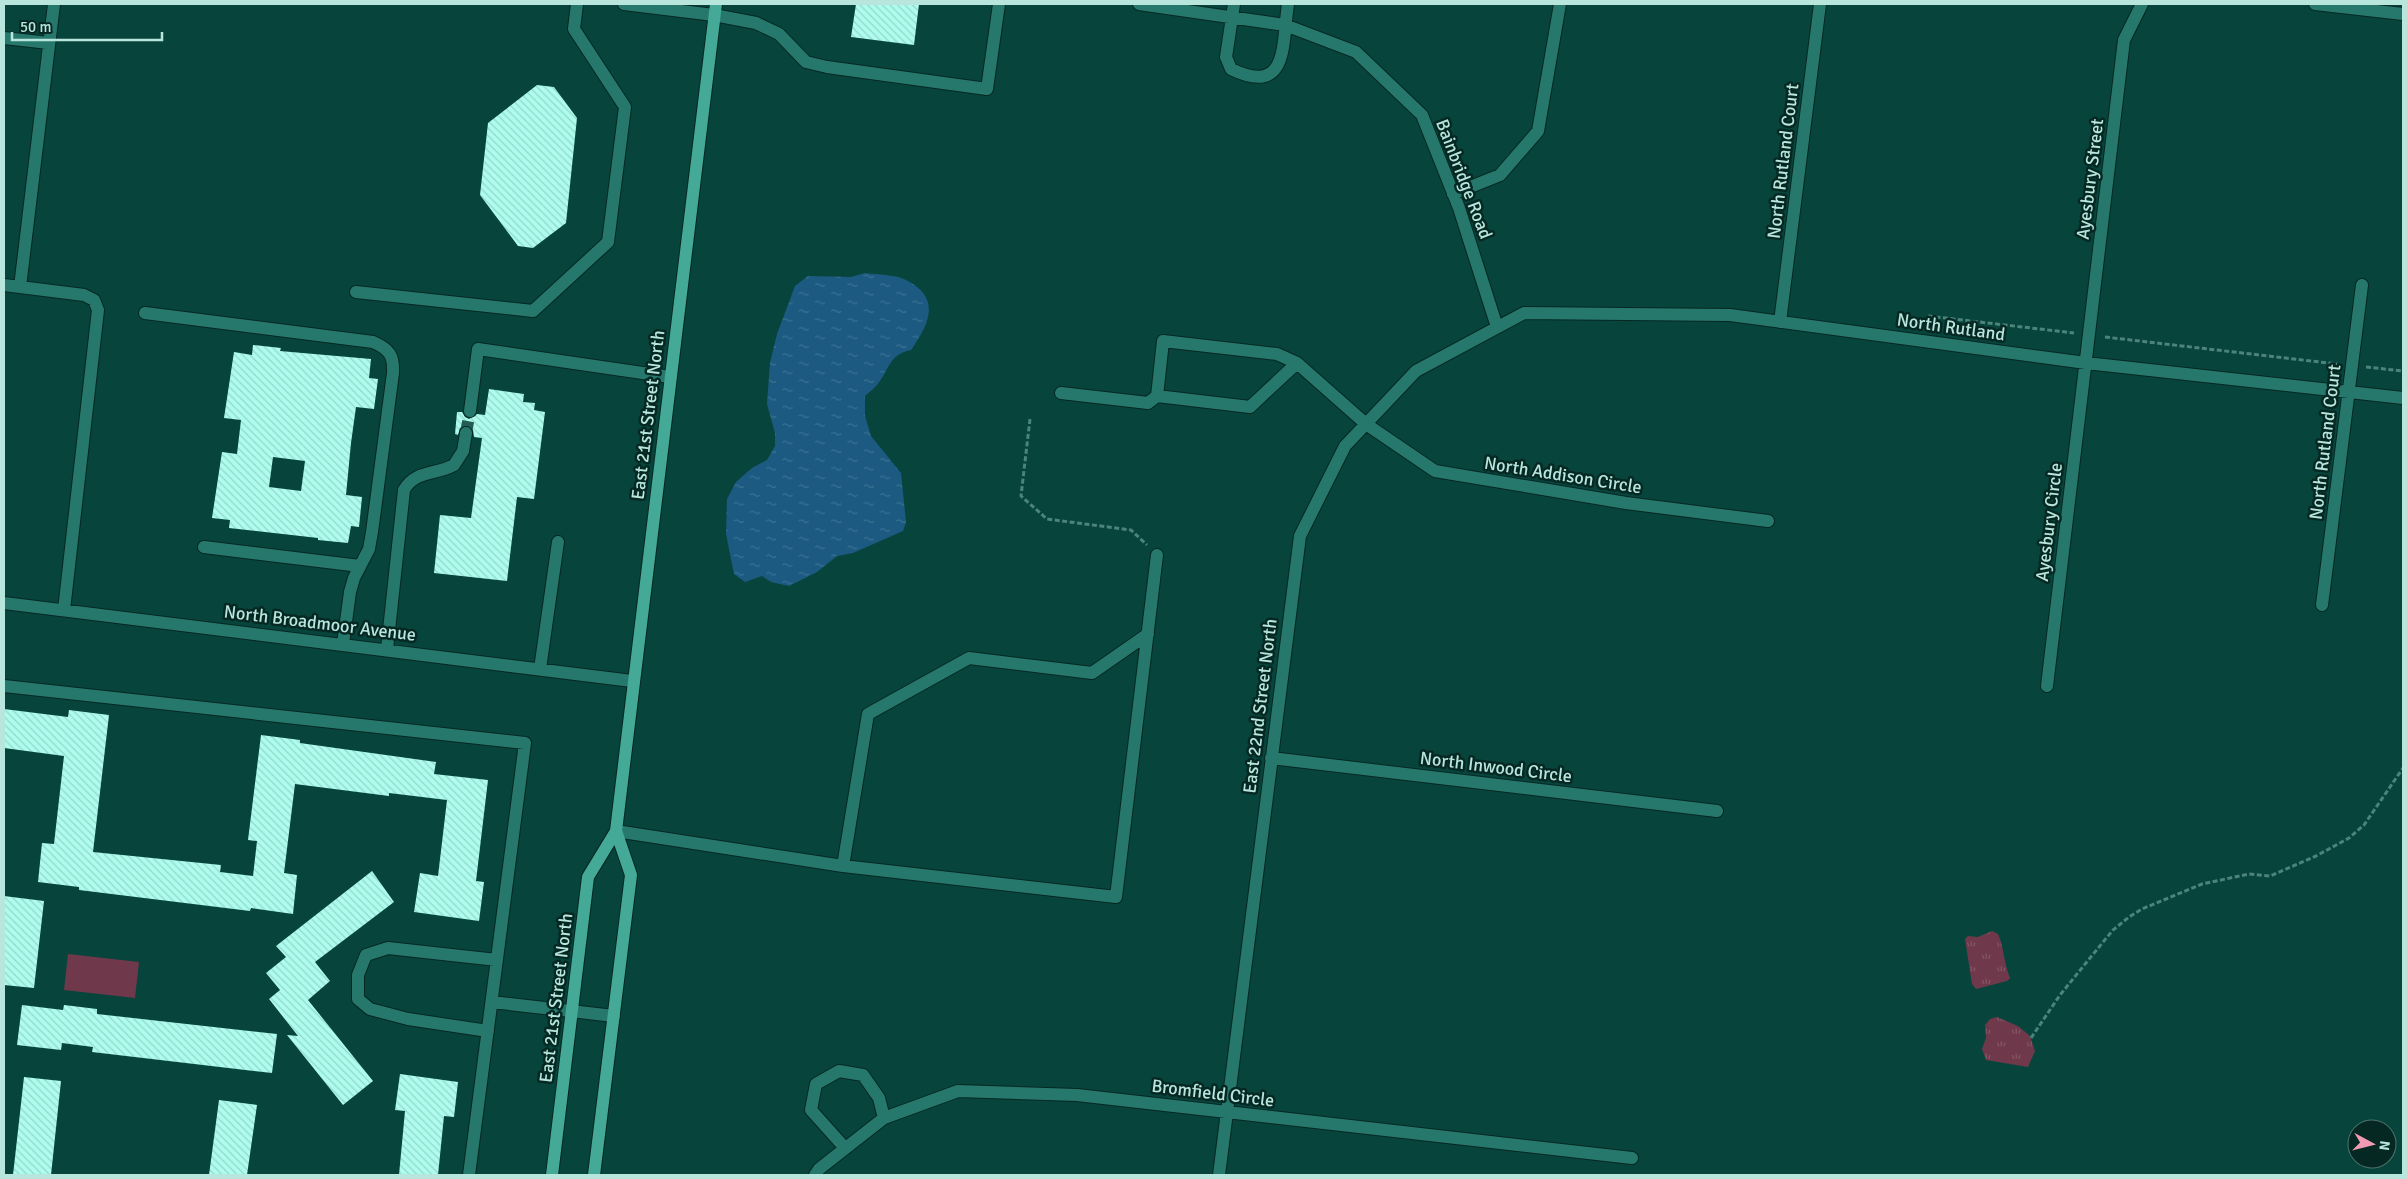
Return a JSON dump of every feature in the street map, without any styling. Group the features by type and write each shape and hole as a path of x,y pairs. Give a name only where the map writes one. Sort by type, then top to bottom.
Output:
{"main road":[{"name":"East 21st Street North","path":"594,1175 631,875 616,831 632,680 715,9"},
{"name":"East 21st Street North","path":"552,1175 588,877 616,831"}],"street":[{"path":"20,287 54,4"},
{"path":"356,292 532,311 608,242 625,107 574,29 577,4"},
{"path":"624,4 715,9 756,23 778,34 806,62 827,67 987,89 999,4"},
{"name":"Bainbridge Road","path":"1139,4 1285,24 1356,52 1422,115 1453,194 1497,327"},
{"path":"1234,4 1226,57 1231,69 1245,76 1263,78 1275,72 1281,58 1288,4"},
{"path":"1453,194 1500,175 1538,131 1560,4"},
{"name":"North Rutland Court","path":"1780,322 1820,4"},
{"name":"Ayesbury Street","path":"2086,363 2124,40 2142,4"},
{"path":"2315,4 2403,14"},
{"path":"4,38 49,43"},
{"path":"4,285 84,295 94,300 98,310 64,610"},
{"name":"North Rutland Court","path":"2322,604 2362,285"},
{"path":"145,313 373,342 386,347 392,353 393,372 378,502 369,549 350,592 343,644"},
{"name":"North Rutland","path":"1497,327 1524,313 1730,315 2086,363 2403,398"},
{"name":"East 22nd Street North","path":"1220,1175 1300,536 1345,446 1416,371 1497,327"},
{"name":"North Addison Circle","path":"1157,396 1163,341 1277,354 1297,363 1366,424 1435,471 1626,503 1768,521"},
{"path":"470,411 478,349 670,377"},
{"path":"1061,394 1148,403 1157,396 1250,407 1297,363"},
{"name":"Ayesbury Circle","path":"2047,686 2086,363"},
{"path":"387,649 404,490 409,481 417,476 447,469 454,465 463,451 466,433"},
{"path":"540,669 558,542"},
{"path":"204,547 360,566"},
{"path":"616,831 843,866 1116,897 1158,555"},
{"name":"North Broadmoor Avenue","path":"4,603 632,680"},
{"path":"843,866 868,714 970,658 1092,673 1148,634"},
{"path":"4,686 525,743 469,1175"},
{"name":"North Inwood Circle","path":"1271,758 1717,811"},
{"path":"488,1031 408,1019 370,1009 358,999 358,975 366,955 388,948 497,960"},
{"path":"492,1002 614,1016"},
{"path":"845,1148 811,1110 816,1084 839,1071 863,1075 879,1098 884,1118"},
{"name":"Bromfield Circle","path":"815,1175 845,1148 884,1118 958,1091 1077,1095 1632,1158"}],"path":[{"path":"1928,316 2403,371"},
{"path":"1030,419 1021,496 1047,520 1131,530 1158,555"},
{"path":"2031,1038 2060,995 2114,930 2129,917 2142,909 2202,884 2241,875 2270,876 2316,856 2349,838 2364,824 2403,768"}],"green space":[{"path":"1992,931 1998,934 2000,939 2010,978 2007,981 1976,989 1972,984 1965,939 1968,936 1978,937"},
{"path":"68,954 139,962 135,998 64,990"},
{"path":"1997,1017 2018,1026 2030,1036 2035,1051 2028,1067 1986,1060 1982,1049 1986,1038 1985,1025 1990,1019"}],"water":[{"path":"865,273 893,276 908,281 919,288 928,304 929,313 926,322 911,350 898,355 890,363 877,385 865,396 865,416 871,436 901,473 906,522 903,531 853,553 837,556 817,572 789,586 771,582 762,576 745,582 734,574 726,534 727,499 736,482 752,468 767,460 775,446 775,433 767,404 770,363 777,334 795,286 808,276 851,277"}],"building":[{"path":"856,4 919,4 914,45 851,37"},
{"path":"537,85 554,87 577,118 566,223 533,248 518,246 480,195 488,123"},
{"path":"253,345 281,348 280,351 371,359 369,378 378,379 374,409 356,407 351,443 346,495 362,497 359,527 351,526 348,543 229,528 230,520 212,518 222,452 237,454 241,420 224,418 234,352 252,355","holes":["273,457 305,461 301,491 269,487"]},
{"path":"489,389 524,394 523,402 535,403 534,410 545,412 534,499 517,497 507,581 434,573 440,515 471,518 482,438 474,437 473,430 467,425 460,428 458,435 455,434 457,412 462,412 469,419 477,414 485,415"},
{"path":"4,709 68,717 69,710 109,715 93,852 221,865 220,872 253,876 257,841 248,840 261,735 300,740 300,743 436,762 434,774 488,780 476,881 484,882 479,921 414,912 420,873 438,876 447,800 389,793 389,796 295,784 284,873 297,875 293,914 251,908 250,911 79,890 79,887 38,882 42,843 54,844 64,756 4,748"},
{"path":"372,871 394,902 315,962 330,981 308,1000 373,1081 343,1105 287,1035 298,1036 269,999 280,990 266,973 286,957 276,946"},
{"path":"4,896 44,901 34,988 4,985"},
{"path":"22,1005 63,1010 64,1005 97,1009 97,1014 277,1034 272,1073 92,1052 93,1047 62,1043 61,1050 17,1045"},
{"path":"400,1074 458,1082 454,1117 444,1116 438,1175 399,1175 405,1111 395,1110"},
{"path":"24,1077 61,1081 51,1175 13,1175"},
{"path":"219,1100 257,1105 247,1175 209,1175"}],"tunnel":[{"path":"466,433 470,411"}]}
